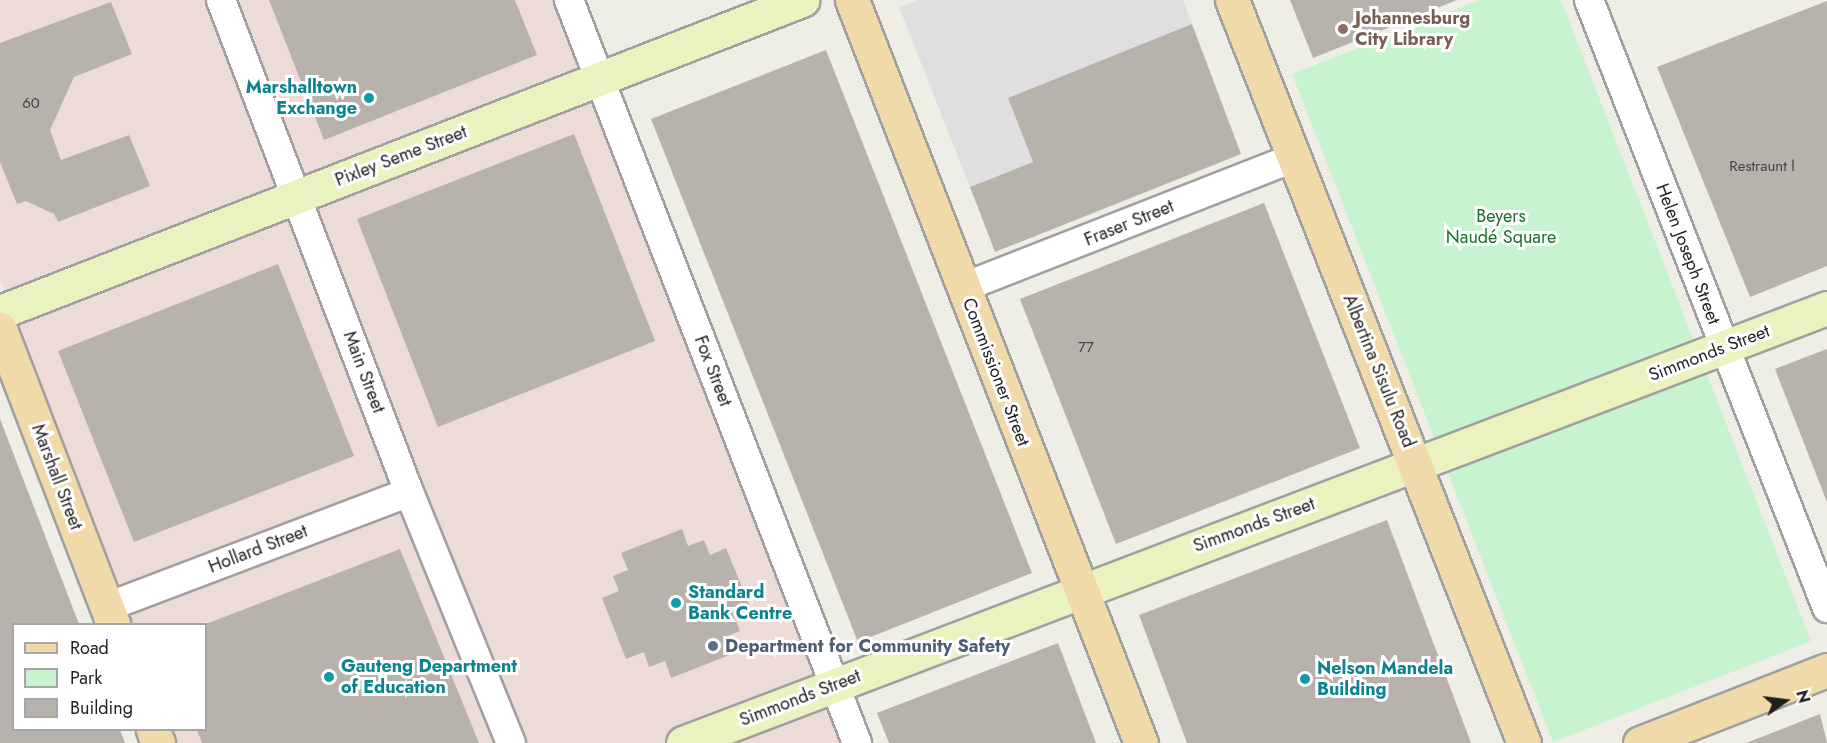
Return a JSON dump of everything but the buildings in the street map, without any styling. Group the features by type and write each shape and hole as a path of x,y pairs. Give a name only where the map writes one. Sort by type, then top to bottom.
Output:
{"main road":[{"name":"Pixley Seme Street","path":"0,312 802,0"},
{"name":"Commissioner Street","path":"852,0 1141,743"},
{"name":"Albertina Sisulu Road","path":"1232,0 1524,743"},
{"name":"Simmonds Street","path":"682,743 1080,589 1416,465 1827,308"},
{"name":"Marshall Street","path":"0,329 110,616"},
{"path":"1640,743 1827,670"}],"street":[{"name":"Main Street","path":"221,0 409,492 511,743"},
{"name":"Fox Street","path":"569,0 857,743"},
{"name":"Helen Joseph Street","path":"1589,0 1827,608"},
{"name":"Fraser Street","path":"964,287 1294,158"},
{"name":"Hollard Street","path":"110,616 409,492"}],"shaded area":[{"path":"0,0 554,0 841,743 177,743 172,731 207,731 207,623 131,623 0,280"},
{"path":"917,0 1183,0 1192,24 1008,98 1033,162 970,187 899,7"}],"green space":[{"name":"Beyers Naudé Square","path":"1480,0 1561,0 1811,641 1553,742 1292,74"}],"place":[{"name":"Johannesburg City Library","path":"1343,29"},
{"name":"Marshalltown Exchange","path":"369,98"},
{"name":"Standard Bank Centre","path":"676,603"},
{"name":"Department for Community Safety","path":"713,646"},
{"name":"Gauteng Department of Education","path":"329,677"},
{"name":"Nelson Mandela Building","path":"1305,679"}]}
